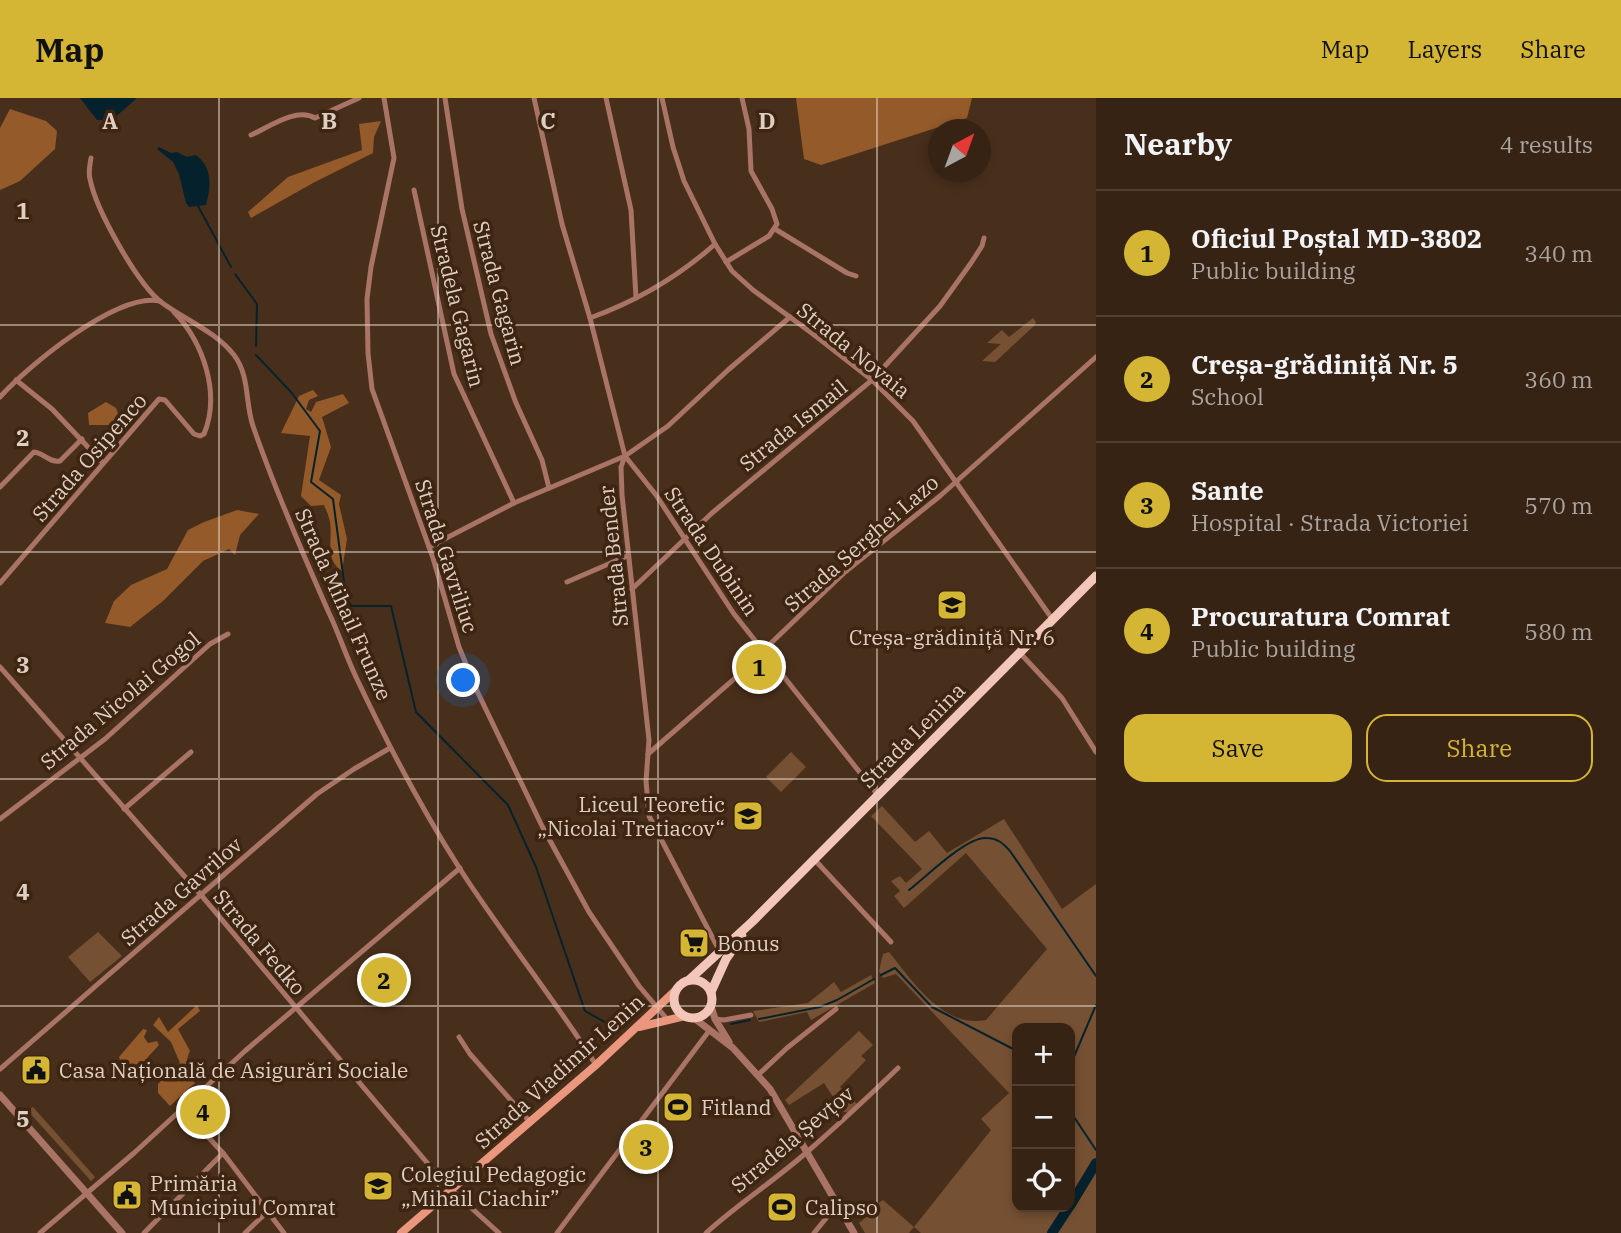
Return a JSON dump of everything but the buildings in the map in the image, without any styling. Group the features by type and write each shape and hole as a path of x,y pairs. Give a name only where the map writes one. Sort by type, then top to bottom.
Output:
{"main road":[{"name":"Strada Lenina","path":"752,920 1096,576"},
{"path":"689,1017 676,1008 676,990 752,920"},
{"path":"636,1028 667,1019 704,1015 711,1006 711,992 726,959 752,920"},
{"path":"689,980 702,982 711,992"},
{"name":"Strada Vladimir Lenin","path":"401,1233 596,1065 676,990"}],"street":[{"path":"251,135 298,114 308,114 315,118 359,98"},
{"name":"Strada Gavriliuc","path":"384,98 394,158 371,267 368,353 372,389 429,547 464,663 542,826 589,912 639,986 667,1019"},
{"name":"Strada Gagarin","path":"445,98 462,209 491,334 516,403 538,450 549,488"},
{"name":"Strada Bender","path":"534,98 562,224 590,318 625,456 621,474 648,727 646,781 649,816 719,951 726,959"},
{"path":"606,98 631,210 636,298"},
{"name":"Strada Novaia","path":"662,98 684,181 726,262 739,279 872,380 913,421 1053,620"},
{"path":"726,262 775,229 777,224 772,209 751,171 749,129 742,98"},
{"name":"Strada Mihail Frunze","path":"91,158 90,180 103,212 118,243 150,291 160,301 222,343 234,355 246,384 248,412 288,517 356,677 390,748 460,868 596,1065"},
{"name":"Stradela Gagarin","path":"414,190 454,374 514,503"},
{"path":"775,229 856,276"},
{"name":"Strada Ismail","path":"632,589 685,537 872,380 940,306 982,246 984,238"},
{"path":"590,318 636,298 677,275 715,244"},
{"path":"0,397 16,380 90,324 138,300 160,301"},
{"name":"Strada Osipenco","path":"0,583 161,398 191,431 197,436 202,435 208,419 208,378 190,332 170,308"},
{"path":"429,547 514,503 625,456 668,426 790,317"},
{"name":"Strada Serghei Lazo","path":"648,754 764,653 769,645 845,572 956,481 1096,357"},
{"path":"16,380 52,409 103,463"},
{"path":"0,486 34,452 56,462 64,458 82,439"},
{"name":"Strada Dubinin","path":"625,456 685,537 734,614 877,794"},
{"path":"567,582 628,556"},
{"name":"Strada Nicolai Gogol","path":"0,819 79,760 210,644 228,634"},
{"path":"1020,653 1062,698 1096,752"},
{"name":"Strada Fedko","path":"0,667 79,760 201,895 450,1189 499,1233"},
{"name":"Strada Gavrilov","path":"0,1069 317,794 390,748"},
{"path":"124,809 191,752"},
{"path":"813,858 891,942"},
{"path":"40,1233 295,1008 460,868"},
{"path":"711,1006 715,1019 733,1048"},
{"path":"758,1074 836,1009"},
{"path":"715,1019 724,1020 751,1014"},
{"path":"689,1017 733,1048 758,1074 787,1114 853,1233"},
{"path":"557,1233 709,1031"},
{"path":"459,1037 470,1054 531,1122"},
{"name":"Stradela Șevțov","path":"706,1233 737,1205 807,1152 898,1068"},
{"path":"0,1095 122,1233"},
{"path":"182,1109 223,1153 284,1233"},
{"path":"144,1233 223,1153"},
{"path":"814,1233 836,1206"},
{"path":"245,1233 267,1212"}],"shaded area":[{"path":"796,98 972,98 967,118 928,119 928,131 821,165 804,159"},
{"path":"10,109 46,121 57,131 55,149 20,181 0,190 0,128"},
{"path":"381,121 374,137 373,153 251,218 248,212 288,177 362,150 359,124"},
{"path":"1033,318 1035,325 995,362 982,361 1001,344 987,343 1002,330 1009,337"},
{"path":"313,390 318,396 309,400 306,409 311,412 316,402 343,394 349,403 322,417 331,447 319,480 341,495 339,504 347,539 342,571 336,566 331,555 330,522 324,505 311,506 301,496 310,436 281,433 299,396"},
{"path":"106,402 116,408 122,425 89,425 88,413"},
{"path":"237,510 259,514 240,535 235,555 229,549 203,561 163,601 130,627 105,623 114,601 131,585 167,569 188,530"},
{"path":"791,752 806,767 781,792 766,777"},
{"path":"882,806 915,842 929,831 947,853 1004,819 1062,909 1096,884 1096,1233 921,1233 914,1227 991,1130 981,1119 1009,1093 896,974 883,978 879,971 883,954 889,952 918,988 942,1010 970,1021 986,1020 1047,949 966,853 904,908 894,896 900,891 891,881 900,876 906,883 922,869 871,816"},
{"path":"98,932 122,956 90,982 68,957"},
{"path":"871,975 875,983 811,1020 807,1012 759,1022 753,1011 808,1003 834,982 841,992"},
{"path":"197,1005 200,1011 178,1029 190,1051 187,1068 195,1083 170,1106 158,1093 158,1084 180,1063 171,1042 153,1025 159,1017 168,1032"},
{"path":"143,1029 147,1030 144,1037 148,1043 157,1041 159,1045 137,1069 123,1071 119,1057"},
{"path":"859,1031 873,1045 861,1056 866,1060 840,1087 857,1104 848,1113 842,1111 824,1083 789,1105 785,1100"},
{"path":"33,1107 95,1177 91,1181 28,1111"},
{"path":"883,1200 914,1227 909,1233 865,1233 859,1223 879,1207 877,1204"}],"water":[{"path":"80,98 137,98 112,120 97,120"},
{"path":"159,147 187,157 196,155 202,160 209,178 206,205 189,207 173,162 157,149"}],"waterway":[{"path":"198,206 231,267"},
{"path":"235,274 257,304 256,346"},
{"path":"256,355 291,392 320,431 311,482 333,499 346,597"},
{"path":"349,602 351,606 391,606 416,712 508,805 536,867 585,1011 619,1030"},
{"path":"909,890 968,844 978,839 997,840 1010,851 1096,976"},
{"path":"881,975 895,968 932,1007 1012,1048"},
{"path":"759,1019 820,1007 874,979"},
{"path":"1075,1054 1096,1005"},
{"path":"731,1024 750,1020"},
{"path":"1075,1118 1096,1150"},
{"path":"1075,1198 1096,1163"},
{"path":"1052,1233 1066,1212"}],"place":[{"name":"Creșa-grădiniță Nr. 6","path":"952,605"},
{"name":"Oficiul Poștal MD-3802","path":"759,667"},
{"name":"Liceul Teoretic „Nicolai Tretiacov“","path":"748,816"},
{"name":"Bonus","path":"694,943"},
{"name":"Creșa-grădiniță Nr. 5","path":"384,980"},
{"name":"Casa Națională de Asigurări Sociale","path":"36,1070"},
{"name":"Fitland","path":"678,1107"},
{"name":"Procuratura Comrat","path":"203,1112"},
{"name":"Sante","path":"646,1147"},
{"name":"Colegiul Pedagogic „Mihail Ciachir”","path":"378,1186"},
{"name":"Primăria Municipiul Comrat","path":"127,1195"},
{"name":"Calipso","path":"782,1207"}]}
